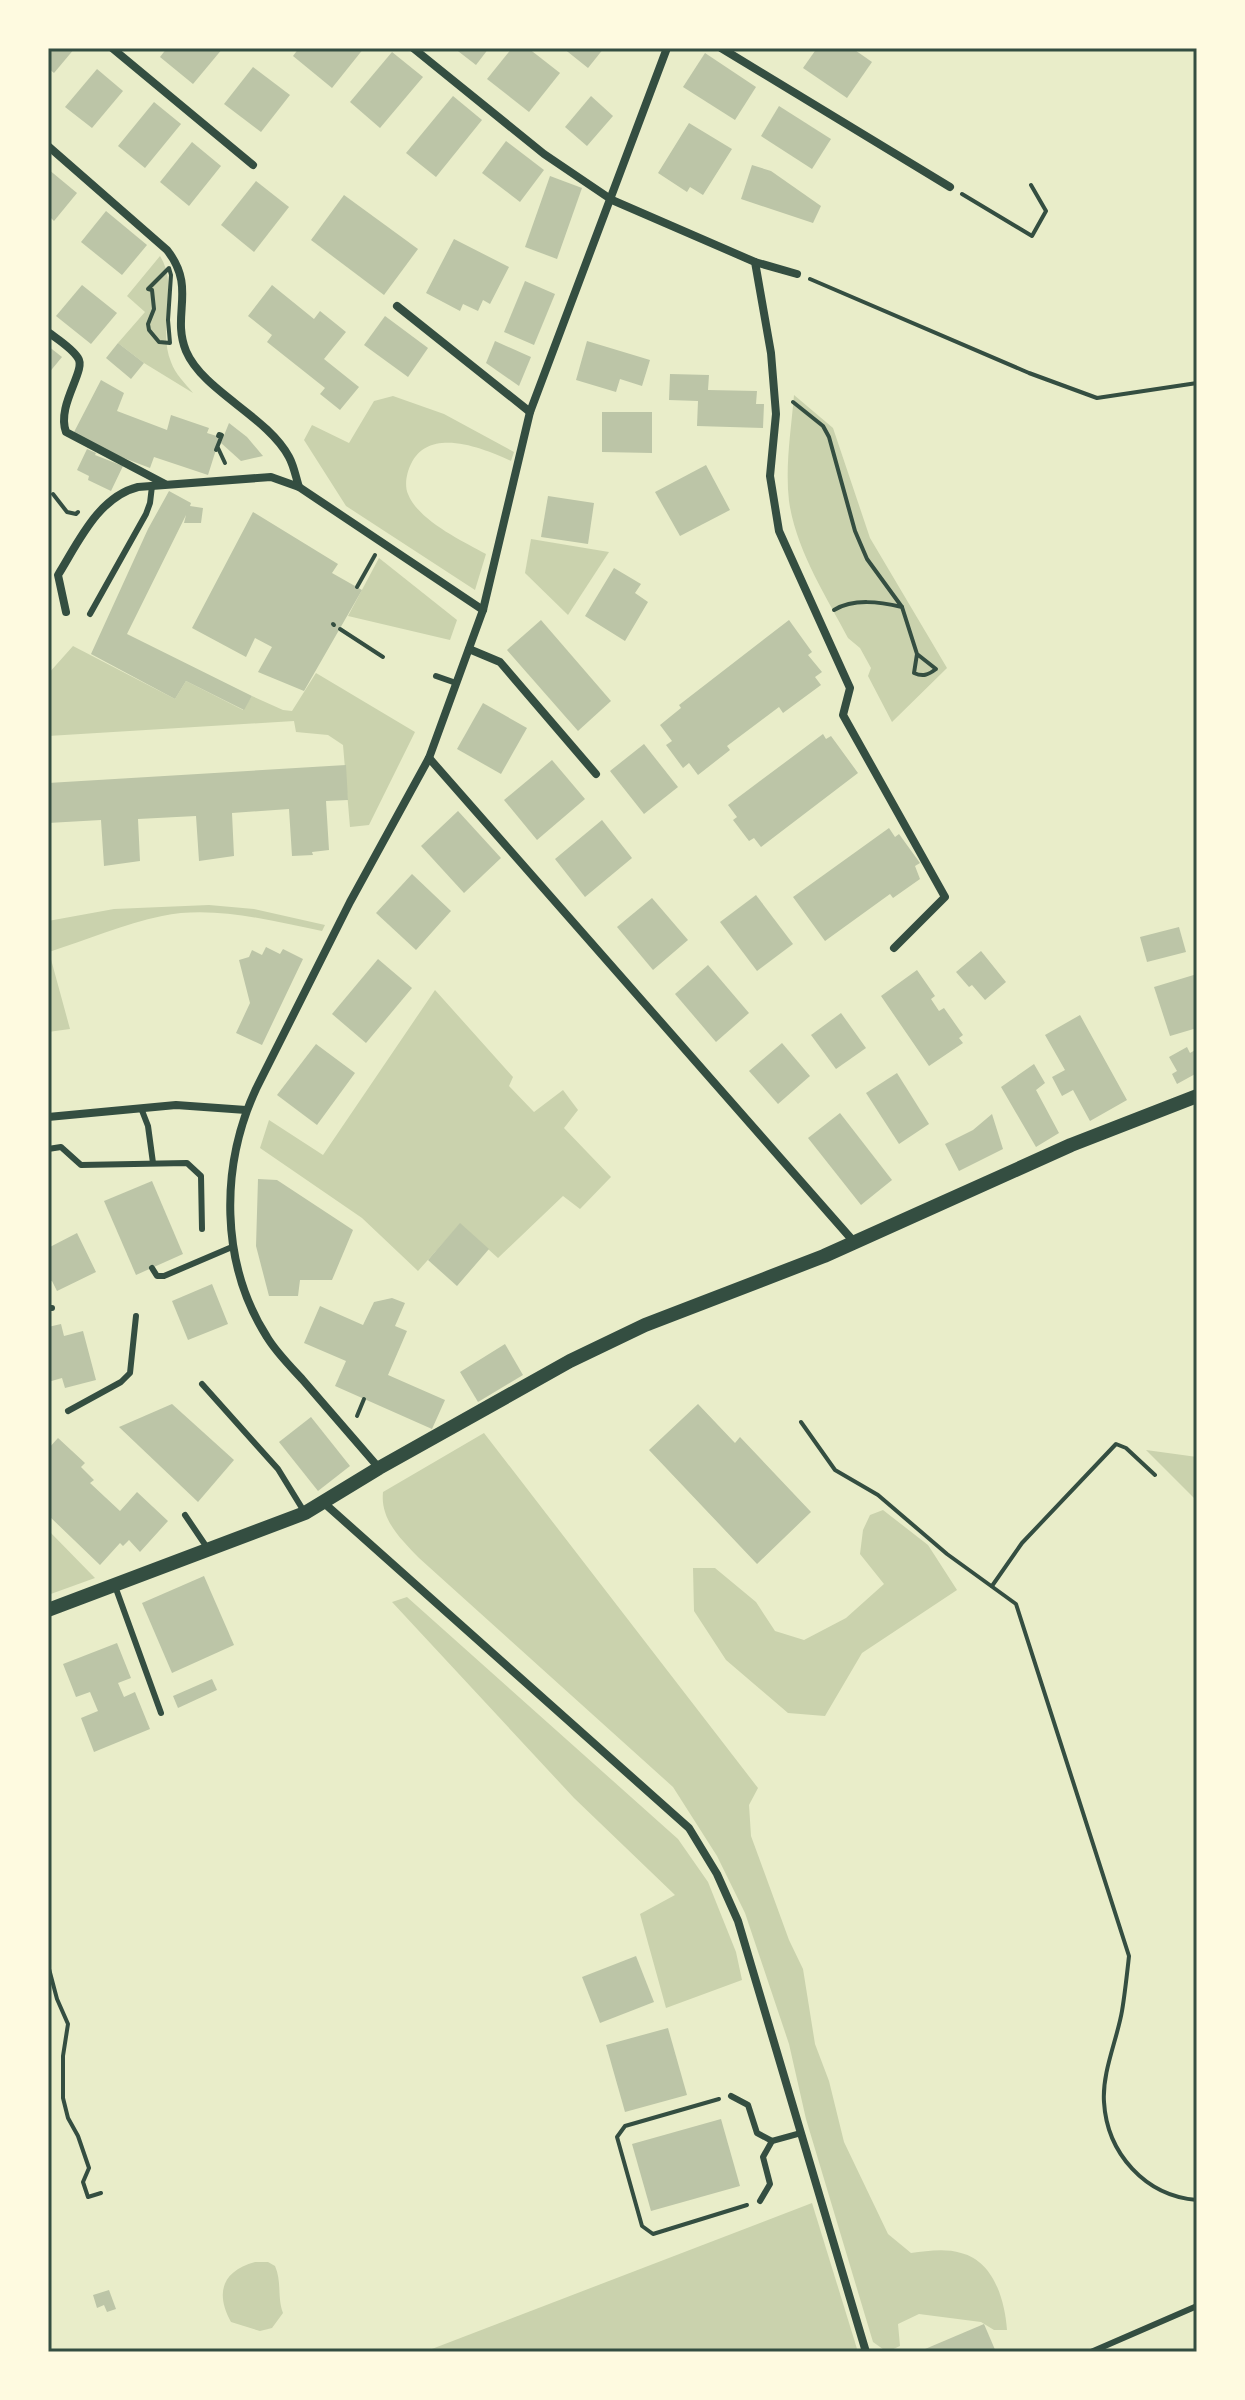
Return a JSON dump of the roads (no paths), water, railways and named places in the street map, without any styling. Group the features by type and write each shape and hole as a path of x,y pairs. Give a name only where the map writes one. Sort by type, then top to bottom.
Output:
{"street":[{"path":"112,48 253,165"},
{"path":"413,48 544,154 612,200 755,262 797,274"},
{"path":"721,48 950,187"},
{"path":"379,1468 269,1341 248,1300 232,1247 231,1181 235,1149 246,1110 350,902 429,758 483,610 530,412 612,200 665,49"},
{"path":"48,146 175,260 183,279 183,341 186,353 206,378 254,418 289,457 299,487"},
{"path":"755,262 771,353 776,414 770,476 780,537 850,688 843,715 945,897 894,948"},
{"path":"397,306 530,412"},
{"path":"48,332 79,358 81,366 62,418 66,432 168,485"},
{"path":"66,612 58,575 85,530 111,500 124,491 271,477 299,487 483,610"},
{"path":"469,649 500,662 596,774"},
{"path":"429,758 855,1243"},
{"path":"48,1610 305,1513 570,1361 645,1325 855,1243 1071,1145 1197,1096"},
{"path":"48,1117 176,1105 246,1110"},
{"path":"324,1503 689,1828 717,1874 738,1921 866,2352"}],"lane":[{"path":"90,614 146,514 152,486"},
{"path":"436,676 456,683"},
{"path":"141,1108 148,1126 153,1163"},
{"path":"48,1149 61,1147 81,1165 187,1163 201,1176 202,1229"},
{"path":"152,1268 157,1276 164,1276 232,1247"},
{"path":"68,1411 121,1382 130,1373 136,1316"},
{"path":"202,1384 278,1469 305,1513"},
{"path":"185,1515 208,1549"},
{"path":"115,1586 161,1713"},
{"path":"731,2096 748,2105 757,2133 772,2141 801,2133"},
{"path":"760,2201 770,2184 763,2157 772,2141"},
{"path":"1091,2352 1197,2306"}]}
